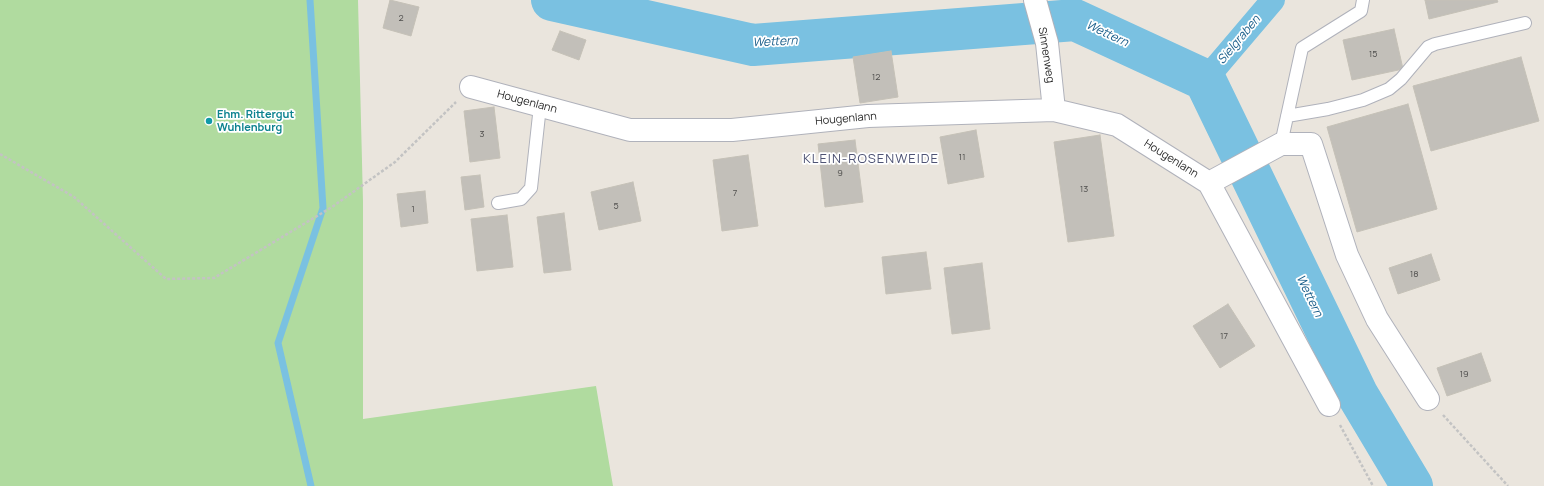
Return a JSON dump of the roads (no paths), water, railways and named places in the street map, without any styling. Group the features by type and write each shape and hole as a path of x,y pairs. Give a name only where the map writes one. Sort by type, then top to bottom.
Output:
{"street":[{"name":"Sinnenweg","path":"1035,0 1047,43 1054,110"},
{"name":"Hougenlann","path":"471,87 630,130 732,130 868,116 1054,110 1117,125 1209,183 1329,405"},
{"name":"Hougenlann","path":"1209,183 1280,144 1311,144 1347,255 1377,319 1428,399"}],"lane":[{"path":"1280,144 1302,48 1361,11 1363,0"},
{"path":"1287,116 1328,109 1363,100 1389,89 1401,79 1428,47 1525,23"},
{"path":"498,203 521,199 531,188 540,106"}],"waterway":[{"path":"310,0 323,208 278,343 311,486"},
{"name":"Wettern","path":"552,0 753,45 1075,20 1205,80 1357,394 1412,486"},
{"name":"Sielgraben","path":"1205,80 1273,0"}],"place":[{"name":"Ehm. Rittergut Wuhlenburg","path":"209,121"}],"district":[{"name":"KLEIN-ROSENWEIDE","path":"871,159"}]}
